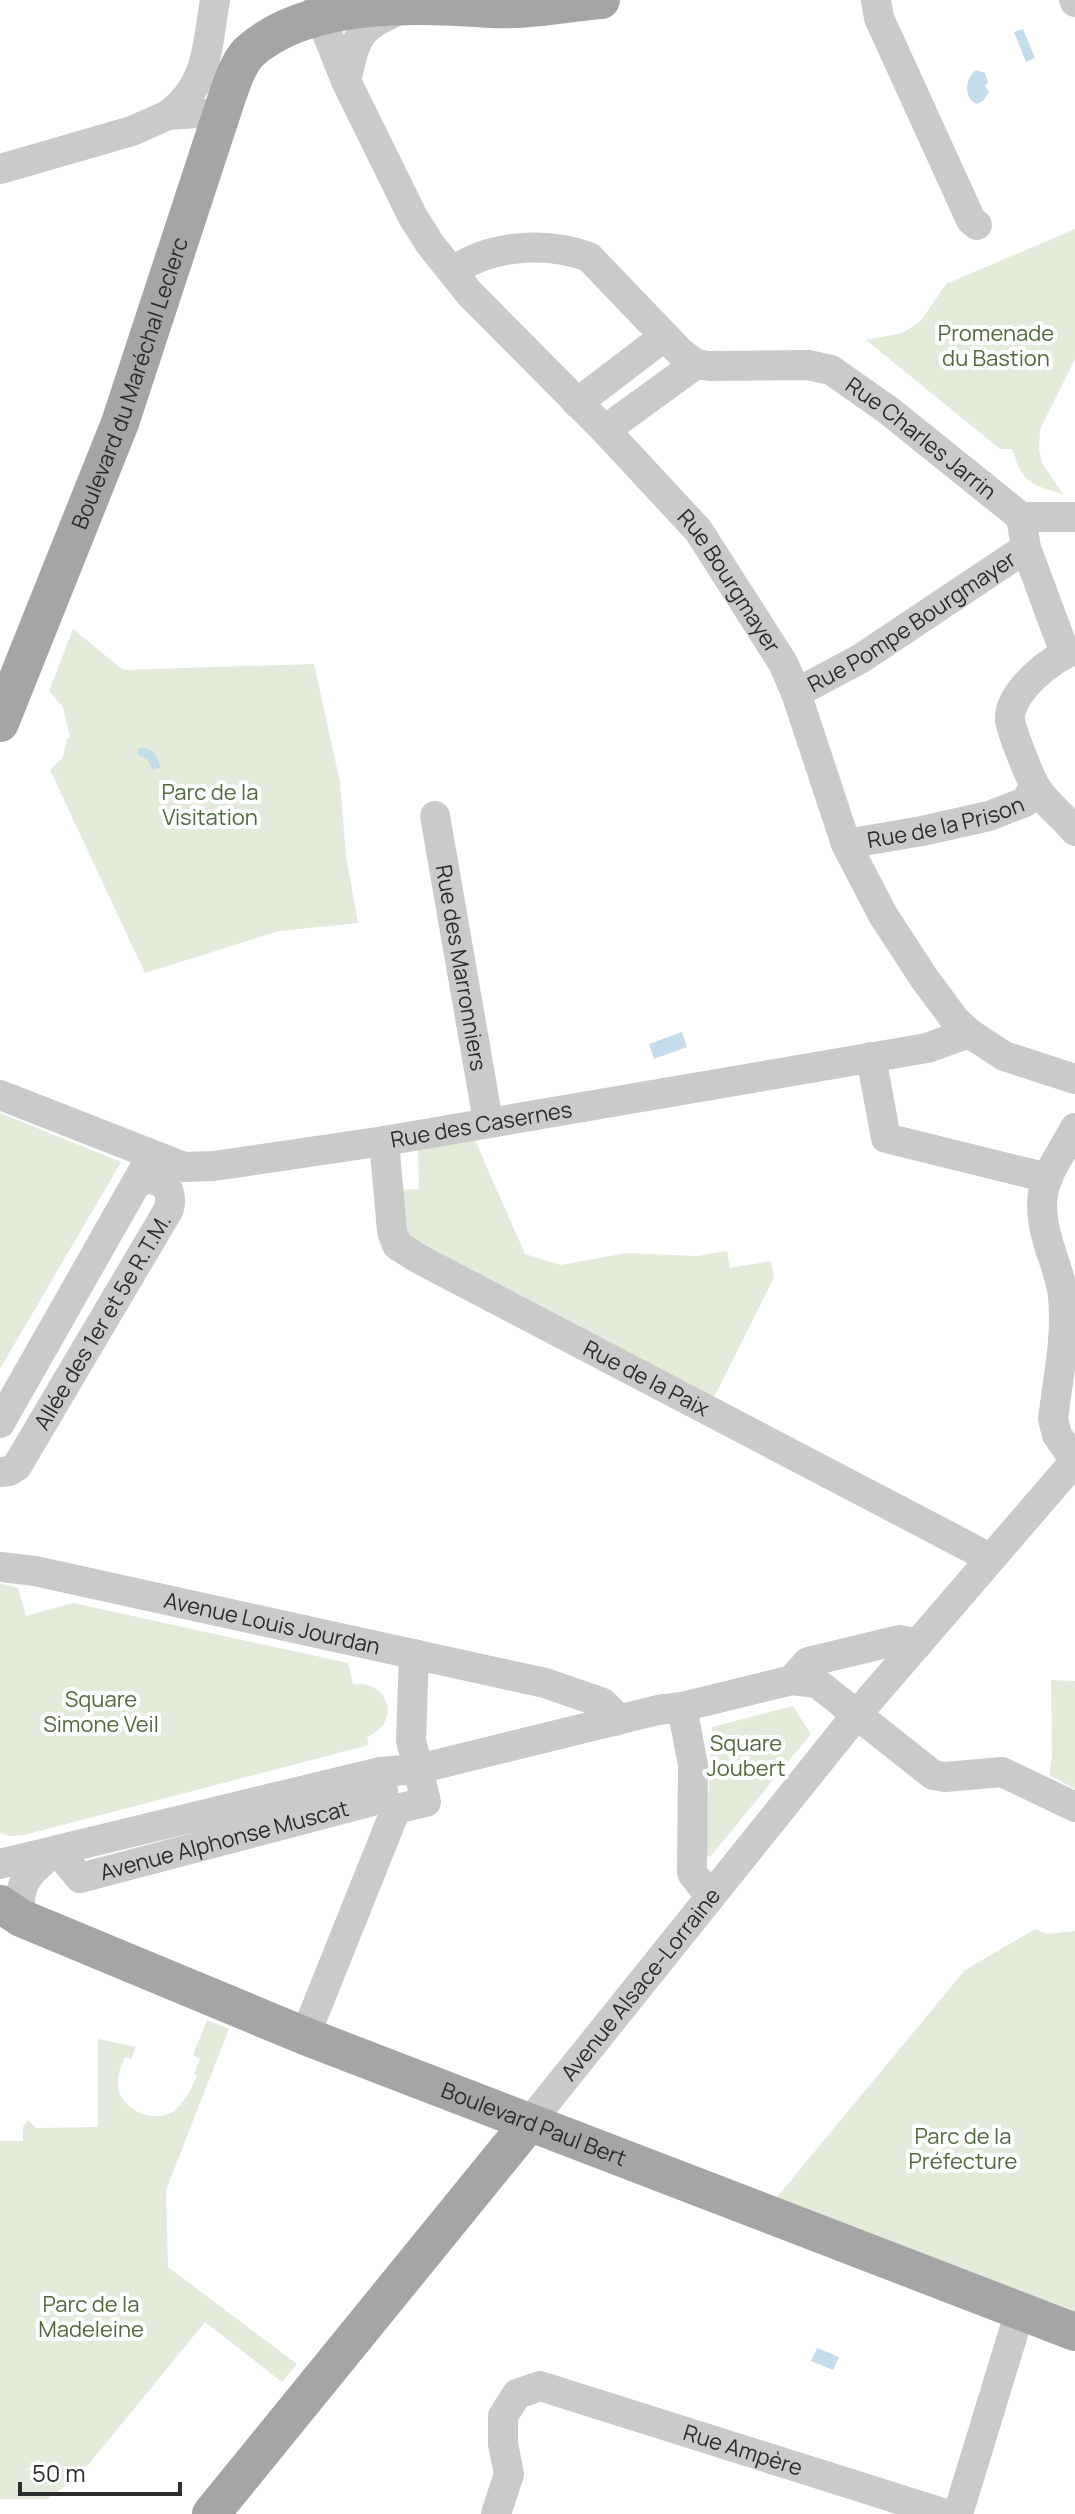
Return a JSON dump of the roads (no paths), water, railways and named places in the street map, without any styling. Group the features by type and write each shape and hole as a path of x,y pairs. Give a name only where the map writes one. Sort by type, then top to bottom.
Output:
{"main road":[{"name":"Boulevard du Maréchal Leclerc","path":"256,44 275,0"},
{"path":"328,3 405,0 494,9 601,0"},
{"name":"Boulevard du Maréchal Leclerc","path":"0,723 120,423 237,69 256,44 278,26 328,3"},
{"name":"Boulevard Paul Bert","path":"7,1915 305,2036 1075,2332"},
{"name":"Avenue Alsace-Lorraine","path":"211,2514 529,2123"}],"street":[{"path":"179,105 203,71 215,0"},
{"path":"876,0 879,18 971,220 977,225"},
{"path":"346,81 355,41 367,27 424,2"},
{"name":"Rue Bourgmayer","path":"328,3 346,81 413,217 430,244 470,294 605,430 698,530 783,663 796,693 846,844 883,915 924,978 955,1020 969,1033 1004,1056 1075,1079"},
{"path":"0,169 132,131 207,93 223,108"},
{"path":"453,271 469,259 520,249 571,251 589,257 696,364 605,430"},
{"path":"577,403 665,336"},
{"name":"Rue Charles Jarrin","path":"696,364 736,368 808,365 831,370 888,410 1021,517"},
{"path":"1075,517 1021,517 1026,548 1070,652 1035,675 1024,687 1010,719 1035,786 1075,831"},
{"name":"Rue Pompe Bourgmayer","path":"796,693 860,659 1026,548"},
{"name":"Rue de la Prison","path":"846,844 989,816 1025,802 1035,786"},
{"name":"Rue des Marronniers","path":"435,816 488,1121"},
{"name":"Rue des Casernes","path":"0,1095 184,1167 214,1166 384,1141 927,1048 969,1033"},
{"path":"871,1057 886,1138 1048,1178"},
{"path":"1075,1128 1040,1195 1040,1210 1060,1276 1064,1318 1053,1419 1057,1435 1075,1460"},
{"name":"Rue de la Paix","path":"384,1141 392,1231 397,1245 990,1558"},
{"name":"Allée des 1er et 5e R.T.M.","path":"0,1423 139,1181 152,1153"},
{"name":"Allée des 1er et 5e R.T.M.","path":"0,1472 17,1466 169,1209 171,1199 163,1182 154,1179 139,1181"},
{"name":"Avenue Alsace-Lorraine","path":"529,2123 858,1713 1075,1460"},
{"name":"Avenue Louis Jourdan","path":"0,1567 35,1571 545,1683 603,1703 615,1721"},
{"path":"792,1680 808,1662 839,1653 899,1640 918,1644"},
{"path":"305,2036 396,1809 426,1802 411,1740 414,1654"},
{"path":"792,1680 817,1683 933,1775 945,1777 1002,1772 1075,1807"},
{"name":"Avenue Alphonse Muscat","path":"0,1864 380,1772 418,1769 792,1680"},
{"path":"682,1707 693,1765 692,1873 709,1895"},
{"name":"Avenue Alphonse Muscat","path":"7,1915 19,1896 24,1880 57,1850"},
{"path":"958,2514 1020,2311"},
{"name":"Rue Ampère","path":"496,2514 509,2474 503,2444 503,2416 517,2394 540,2386 946,2514"}],"water":[{"path":"1023,29 1035,58 1026,62 1014,32"},
{"path":"976,70 985,73 988,82 985,86 989,92 977,104 969,98 967,88"},
{"path":"139,748 154,753 160,768 153,770 147,759 138,755"},
{"path":"682,1032 687,1047 654,1059 649,1044"},
{"path":"817,2348 839,2357 833,2370 811,2361"}],"park label":[{"name":"Promenade du Bastion","path":"996,346"},
{"name":"Parc de la Visitation","path":"210,804"},
{"name":"Square Simone Veil","path":"101,1712"},
{"name":"Square Joubert","path":"746,1756"},
{"name":"Parc de la Préfecture","path":"963,2148"},
{"name":"Parc de la Madeleine","path":"91,2316"}]}
